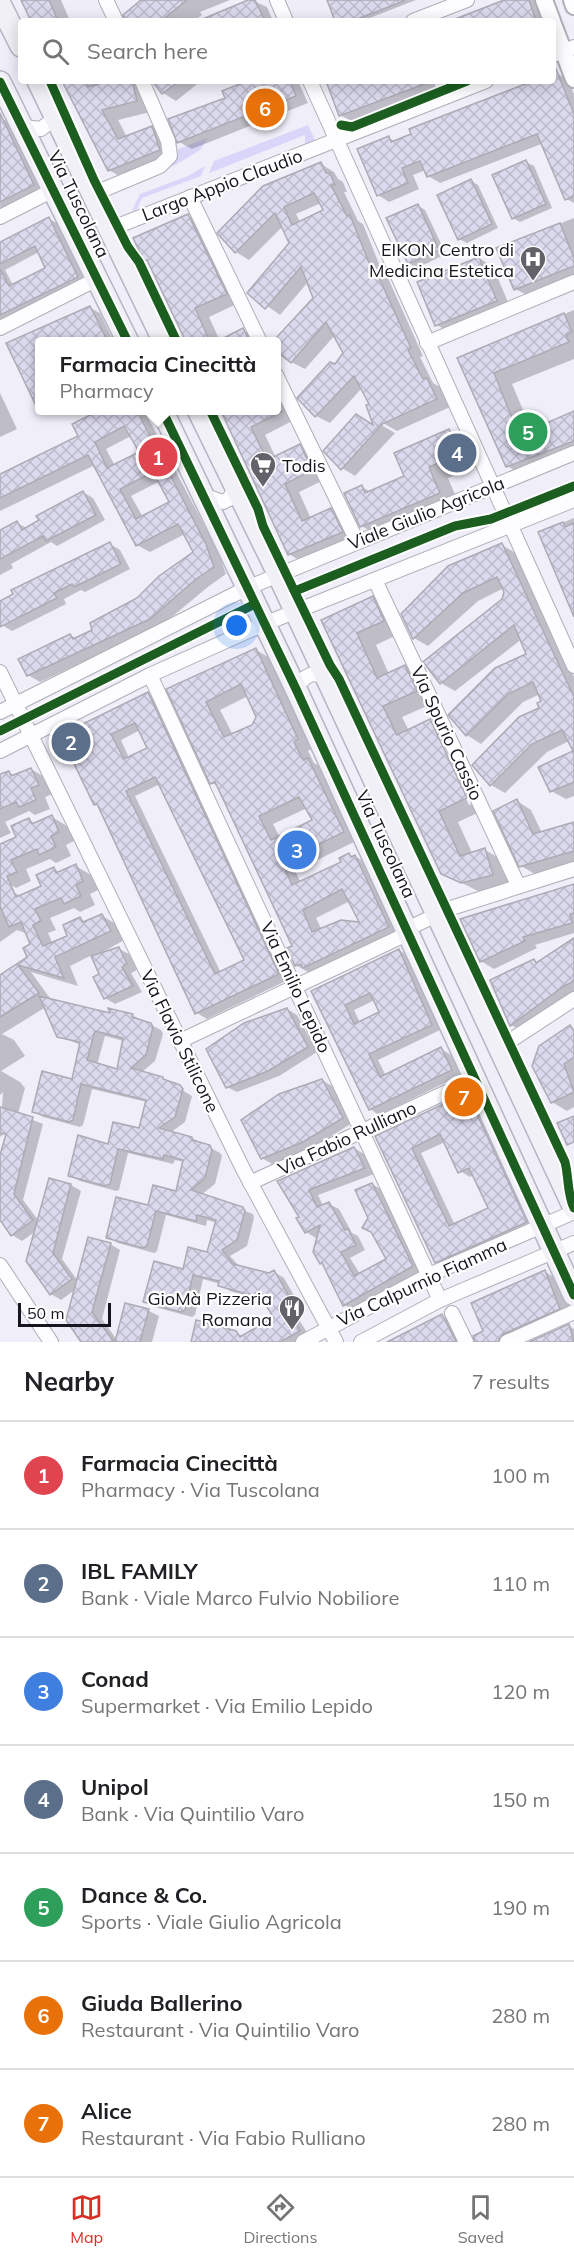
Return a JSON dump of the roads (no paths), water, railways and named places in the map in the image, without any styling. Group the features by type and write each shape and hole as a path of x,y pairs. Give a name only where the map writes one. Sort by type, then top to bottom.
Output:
{"main road":[{"path":"0,4 18,40"},
{"name":"Via Tuscolana","path":"40,84 162,337"},
{"name":"Via Tuscolana","path":"2,93 22,127 126,337"},
{"name":"Via Tuscolana","path":"164,415 296,689 477,1078 543,1226 565,1247 574,1294"},
{"name":"Via Tuscolana","path":"200,415 278,574 574,1210"}],"street":[{"path":"106,0 115,18"},
{"path":"278,0 285,18"},
{"path":"421,18 467,0"},
{"path":"544,0 551,18"},
{"path":"572,0 574,6"},
{"path":"556,32 574,79"},
{"path":"93,194 164,164 171,151 143,84"},
{"path":"311,84 335,141 574,666"},
{"name":"Largo Appio Claudio","path":"110,229 478,84"},
{"name":"Via Tuscolana","path":"22,127 41,129 56,117"},
{"path":"0,217 53,190"},
{"path":"190,197 258,337"},
{"path":"0,328 97,279"},
{"path":"427,343 574,282"},
{"path":"281,385 357,541"},
{"name":"Viale Giulio Agricola","path":"278,574 574,453"},
{"path":"203,495 223,502 229,499 235,488"},
{"path":"0,751 150,675 264,624 574,500"},
{"path":"0,712 278,574"},
{"name":"Via Spurio Cassio","path":"375,580 518,885"},
{"name":"Via Flavio Stilicone","path":"0,672 250,1183 336,1342"},
{"path":"296,689 310,675 317,674 325,678"},
{"name":"Via Emilio Lepido","path":"150,675 440,1300"},
{"path":"180,1041 297,988 437,915 518,885 574,869"},
{"path":"499,1048 574,999"},
{"name":"Via Fabio Rulliano","path":"250,1183 477,1078"},
{"name":"Via Calpurnio Fiamma","path":"303,1342 429,1275 543,1226 574,1210"},
{"name":"Via Calpurnio Fiamma","path":"361,1342 440,1300 565,1247"},
{"path":"0,1265 51,1342"},
{"path":"507,1342 574,1312"},
{"path":"452,1313 466,1342"}],"place":[{"name":"Giuda Ballerino","path":"265,108"},
{"name":"EIKON Centro di Medicina Estetica","path":"533,282"},
{"name":"Dance & Co.","path":"528,432"},
{"name":"Unipol","path":"457,453"},
{"name":"Farmacia Cinecittà","path":"158,457"},
{"name":"Todis","path":"263,488"},
{"name":"IBL FAMILY","path":"71,742"},
{"name":"Conad","path":"297,850"},
{"name":"Alice","path":"464,1097"},
{"name":"GioMà Pizzeria Romana","path":"292,1331"}]}
